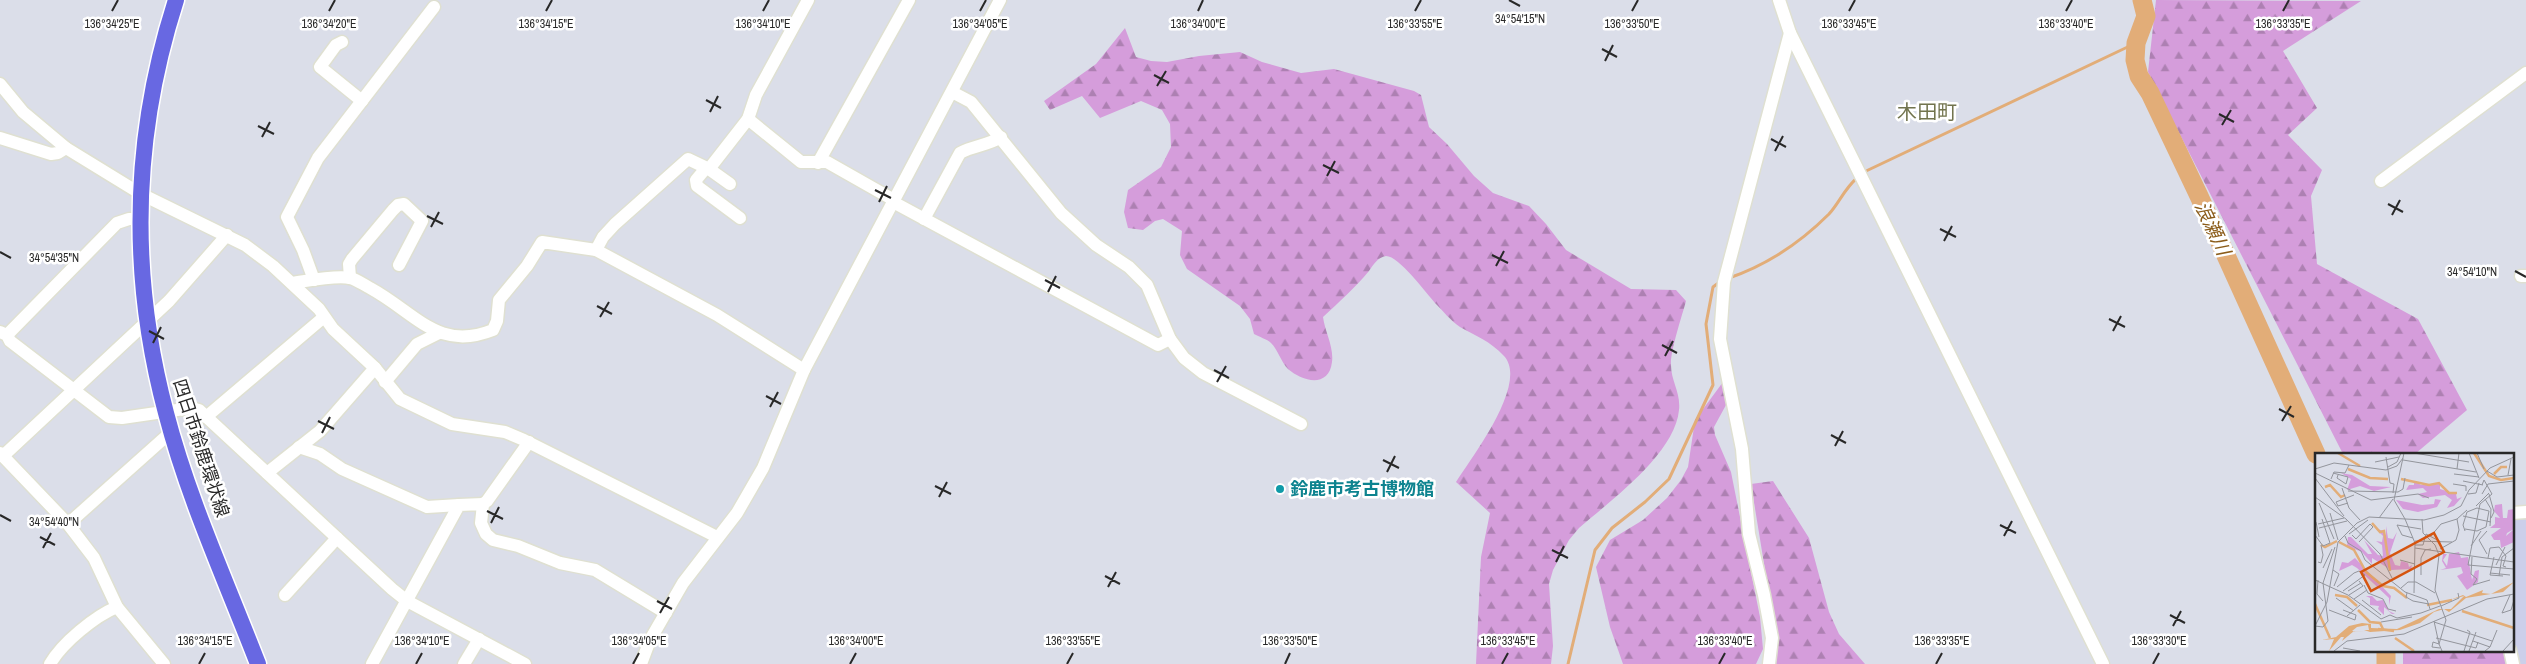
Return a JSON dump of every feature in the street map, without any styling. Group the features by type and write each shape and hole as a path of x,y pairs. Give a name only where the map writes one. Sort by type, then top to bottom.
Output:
{"main road":[{"name":"四日市鈴鹿環状線","path":"176,0 150,98 143,150 139,219 146,322 171,432 258,664"}],"street":[{"path":"740,218 697,186 696,180 748,119 756,95 808,0"},
{"path":"818,164 910,0"},
{"path":"641,664 650,640 683,583 716,536 737,513 763,468 804,370 1000,0"},
{"path":"1779,0 1790,33 2103,664"},
{"path":"314,280 303,250 287,217 318,158 434,7"},
{"path":"1770,664 1772,638 1749,534 1742,449 1720,339 1724,282 1790,33"},
{"path":"342,42 336,45 320,67 362,100"},
{"path":"2381,181 2526,72"},
{"path":"0,84 23,112 66,148 141,194 245,245 292,283 319,309 324,317 375,368 400,400 452,424 505,432 529,442 716,536"},
{"path":"952,92 970,102 1061,213 1096,245 1128,267 1147,285 1170,340 1184,358 1203,373 1301,424"},
{"path":"748,119 801,162 818,164 827,162 924,219 1158,345 1170,340"},
{"path":"924,219 960,153 970,147 990,144 1000,137"},
{"path":"0,138 51,154 58,153 66,148"},
{"path":"596,250 603,237 615,224 688,159 730,184"},
{"path":"350,278 349,264 352,259 393,210 398,205 404,204 422,221 399,265"},
{"path":"139,219 129,219 117,223 4,333 10,341 73,390 114,418 191,408 199,410 392,589 408,600 525,664"},
{"path":"164,664 117,607 94,558 68,524 2,455 169,301 227,235"},
{"path":"292,283 350,278 392,300 438,333 454,337 472,337 493,330 497,321 499,300 528,266 542,242 596,250 717,315 804,370"},
{"path":"206,417 324,317"},
{"path":"385,382 417,344 438,333"},
{"path":"267,472 320,431 375,368"},
{"path":"320,431 320,454"},
{"path":"68,524 171,432"},
{"path":"299,447 320,454 342,469 427,507 483,504 529,442"},
{"path":"483,504 481,523 486,534 493,540 518,546 560,563 595,570 666,612"},
{"path":"372,664 459,505"},
{"path":"285,595 337,538"},
{"path":"50,664 60,649 100,616 117,607"},
{"path":"464,664 479,639"}],"shaded area":[{"path":"2526,517 2526,664 2517,664 2514,651 2514,518"}],"green space":[{"path":"2156,0 2361,1 2283,51 2317,108 2288,135 2322,170 2311,196 2317,264 2418,319 2467,410 2416,453 2342,453 2148,72"},
{"path":"1125,28 1136,57 1151,61 1167,62 1199,56 1240,52 1262,62 1301,73 1334,69 1414,91 1421,95 1429,127 1447,144 1474,176 1493,193 1529,206 1566,250 1631,289 1676,290 1686,301 1671,359 1671,371 1679,404 1675,427 1654,460 1579,528 1569,540 1553,570 1549,584 1553,646 1551,664 1476,664 1481,557 1490,513 1456,482 1485,438 1504,401 1509,384 1510,368 1504,356 1488,343 1453,322 1405,268 1386,256 1376,262 1347,295 1323,317 1332,356 1330,370 1326,376 1315,380 1308,379 1288,369 1271,343 1254,334 1250,319 1240,306 1187,269 1180,255 1182,231 1163,219 1155,221 1143,230 1128,228 1124,212 1128,190 1161,167 1171,147 1170,124 1162,110 1141,101 1100,118 1082,96 1050,110 1044,101 1096,64"},
{"path":"1723,382 1726,389 1726,405 1714,427 1715,435 1731,472 1760,617 1763,649 1756,664 1623,664 1610,627 1596,567 1610,540 1643,520 1667,498 1681,480 1688,467 1695,420"},
{"path":"1773,481 1809,538 1829,612 1839,634 1865,664 1774,664 1775,631 1751,484"},
{"path":"2403,652 2508,652 2511,664 2403,664"}],"waterway":[{"name":"浪瀬川","path":"2142,0 2146,16 2136,43 2135,60 2139,76 2150,93 2199,196 2316,453"},
{"path":"1864,172 2136,43"},
{"path":"1729,278 1757,267 1795,244 1829,214 1857,178"},
{"path":"1568,664 1595,550 1612,528 1645,502 1669,479 1713,385 1706,324 1713,287 1721,281"},
{"name":"浪瀬川","path":"2386,652 2386,664"}],"place":[{"name":"鈴鹿市考古博物館","path":"1280,489"}],"district":[{"name":"木田町","path":"1927,112"}]}
